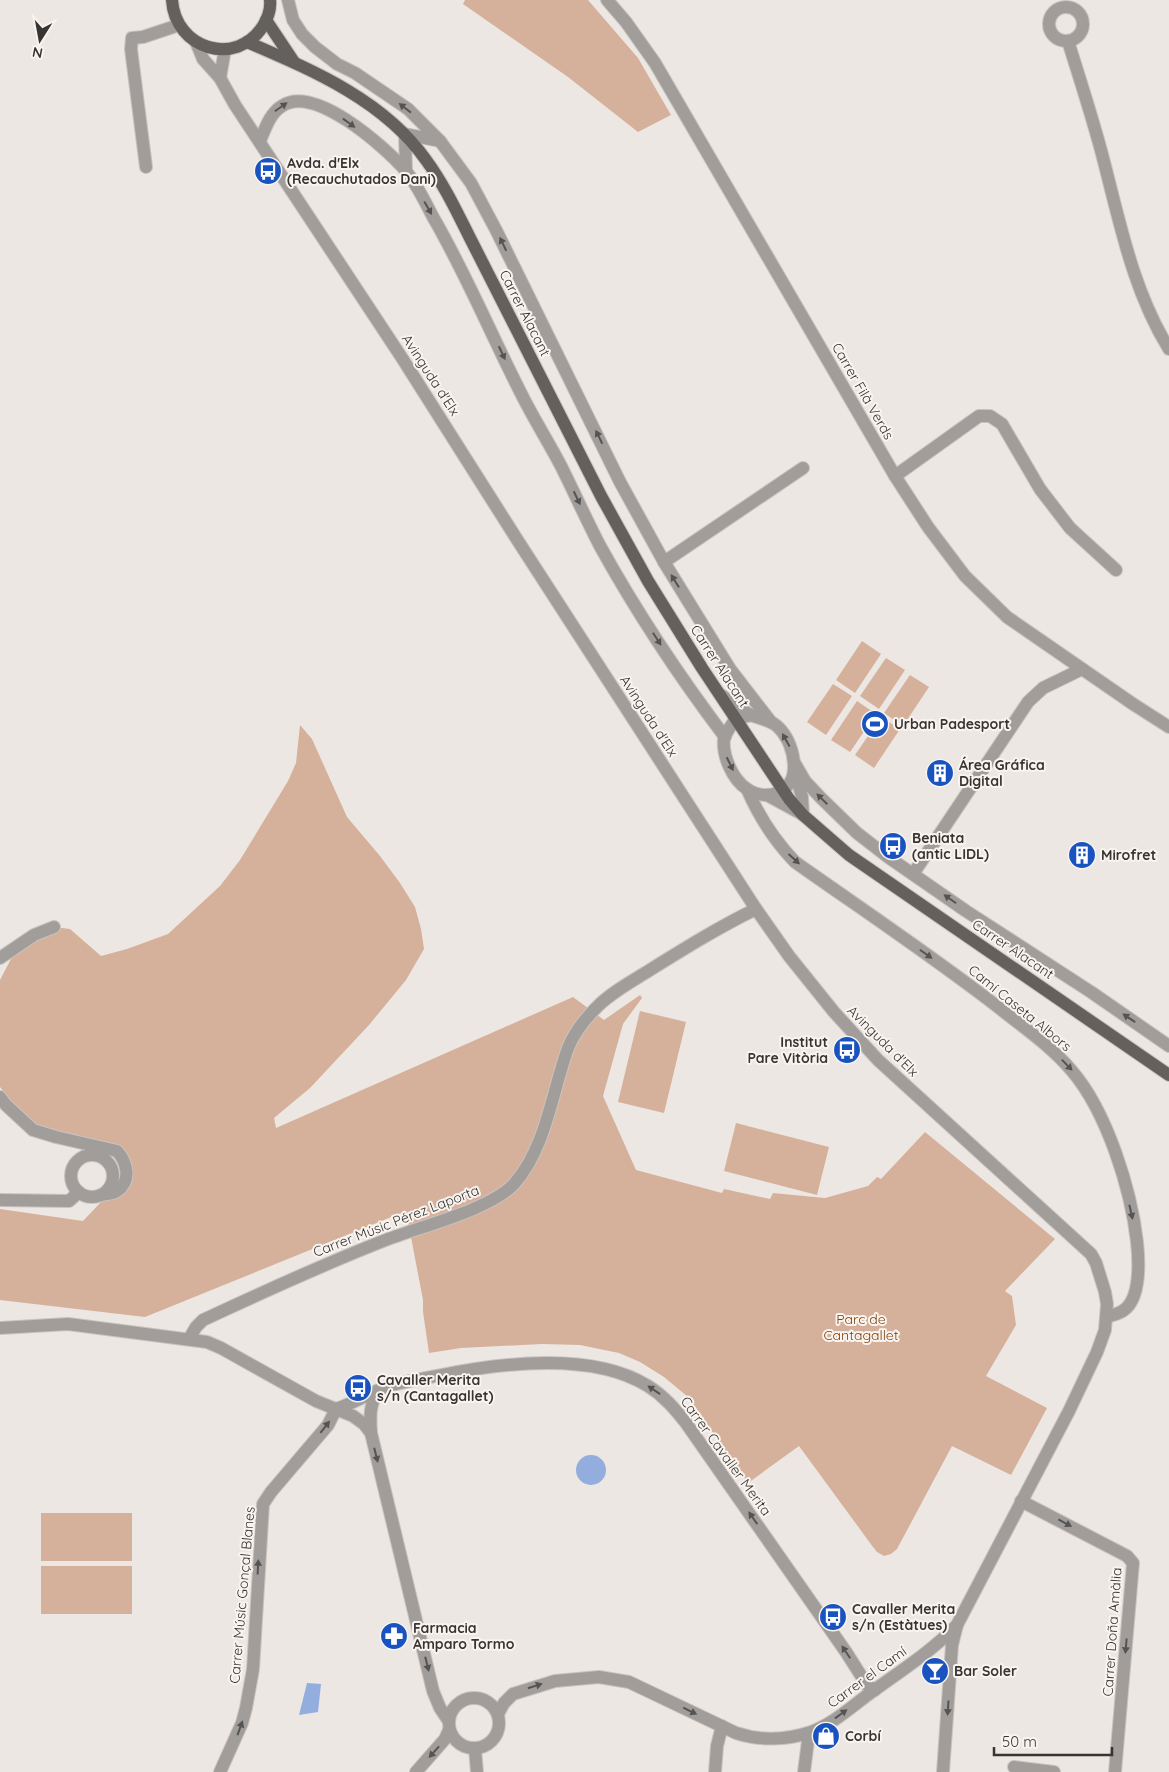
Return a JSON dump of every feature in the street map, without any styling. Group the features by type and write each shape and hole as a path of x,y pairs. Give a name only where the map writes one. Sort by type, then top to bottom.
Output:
{"main road":[{"path":"172,0 175,17 186,35 210,48 225,49 247,42 258,33 266,20 270,0"},
{"name":"Carrer Alacant","path":"266,20 294,62"},
{"name":"Carrer Alacant","path":"247,42 294,62 371,106 405,134 426,159 449,197 614,522 644,574 736,720 783,791 803,815 850,855 1169,1075"}],"street":[{"name":"Carrer Alacant","path":"288,0 293,20 302,34 337,64 408,109 440,141 471,183 620,482 664,562 730,669 789,742 794,767 805,782 857,833 913,874 1169,1046"},
{"name":"Carrer Filà Verds","path":"608,0 626,22 654,63 895,476 928,527 965,576 1007,617 1169,727"},
{"path":"1059,4 1077,10 1083,20 1083,26 1078,36 1068,41 1058,39 1050,32 1048,27 1052,12 1059,4"},
{"path":"146,167 131,49 132,38 143,37 179,25"},
{"path":"1068,41 1095,128 1134,274 1154,322 1169,349"},
{"name":"Avinguda d'Elx","path":"196,42 203,59 220,78 235,105 402,358 756,909 824,1000 878,1060 1091,1254 1103,1282 1107,1304 1107,1318"},
{"path":"220,78 225,49"},
{"path":"260,141 271,117 283,105 294,100 312,102 340,116 377,143 406,171 443,234 525,403 560,465 600,545 635,606 689,690 724,737"},
{"path":"405,134 406,171"},
{"name":"Carrer Alacant","path":"405,134 440,141"},
{"path":"895,476 979,416 990,416 1002,424 1040,490 1070,528 1116,570"},
{"path":"664,562 803,468"},
{"path":"913,874 1028,702 1042,688 1082,669"},
{"path":"720,695 728,716 724,737"},
{"path":"720,695 752,715 771,722"},
{"path":"724,737 736,720 752,715"},
{"name":"Camí Caseta Albors","path":"724,737 724,749 738,779 747,788 755,808 777,843 795,862 974,989 1050,1048 1079,1079 1095,1105 1109,1138 1126,1191 1136,1234 1139,1257 1137,1282 1133,1298 1124,1311 1107,1318"},
{"path":"767,795 783,791 791,781 794,767"},
{"path":"794,767 802,797 803,815"},
{"path":"747,788 756,793 767,795 803,815"},
{"name":"Carrer Músic Pérez Laporta","path":"189,1339 196,1327 204,1320 310,1271 383,1241 469,1210 492,1199 513,1184 528,1163 544,1127 572,1040 596,1007 632,981 699,939 756,909"},
{"path":"0,958 34,935 54,927"},
{"path":"0,1096 6,1105 33,1130 56,1138 117,1151 126,1164 127,1172 122,1186 116,1192 101,1195 88,1196 79,1192 72,1184 72,1169 81,1158 95,1155 108,1162 114,1174 111,1186 101,1195"},
{"path":"0,1200 69,1201 79,1192"},
{"name":"Carrer el Camí","path":"498,1714 508,1697 522,1691 555,1681 599,1677 629,1682 743,1735 765,1740 809,1733 826,1725 946,1637 957,1625 1069,1411 1097,1352 1107,1318"},
{"path":"0,1328 68,1324 207,1342 316,1401 359,1420 368,1427 371,1433"},
{"name":"Carrer Cavaller Merita","path":"336,1410 393,1385 466,1369 554,1363 594,1366 610,1370 647,1385 662,1395 686,1423 867,1685 875,1690"},
{"path":"379,1390 370,1407 371,1433 433,1690 440,1708 449,1725 458,1743 465,1747 475,1749 488,1744 495,1738 500,1726 498,1714 486,1700 478,1698 463,1700 454,1707 449,1725 445,1739 416,1772"},
{"name":"Carrer Músic Gonçal Blanes","path":"220,1772 242,1723 253,1669 263,1504 270,1492 328,1425 336,1410"},
{"name":"Carrer Doña Amàlia","path":"1021,1500 1126,1556 1132,1563 1116,1772"},
{"path":"943,1772 952,1645 957,1625"},
{"path":"715,1772 717,1746 722,1726"},
{"path":"804,1772 809,1733"},
{"path":"475,1749 477,1772"},
{"path":"1014,1766 1054,1772"}],"green space":[{"path":"465,0 588,0 638,58 671,115 638,132 568,77 463,4"},
{"path":"862,641 881,654 855,693 836,680"},
{"path":"886,658 905,670 879,709 860,696"},
{"path":"910,675 929,687 903,726 884,713"},
{"path":"833,684 852,696 826,735 807,722"},
{"path":"857,701 876,714 850,752 831,740"},
{"path":"881,717 900,729 874,768 855,755"},
{"name":"Parc de Cantagallet","path":"300,725 312,739 347,817 380,856 415,907 424,949 406,980 369,1025 310,1088 274,1118 276,1128 573,997 604,1020 640,995 642,998 623,1024 603,1096 636,1170 722,1193 724,1189 770,1199 773,1193 825,1198 868,1186 877,1177 881,1179 925,1132 1055,1239 1005,1291 1012,1296 1016,1325 986,1376 1047,1408 1011,1475 952,1446 897,1549 891,1554 884,1556 873,1547 799,1446 748,1483 688,1397 664,1377 640,1362 619,1353 580,1345 542,1344 461,1348 429,1353 423,1300 406,1211 145,1317 0,1300 0,1209 83,1221 119,1183 121,1170 119,1163 111,1155 58,1144 49,1139 27,1123 0,1087 0,980 13,955 54,927 70,929 101,956 168,934 220,886 240,860 288,781 296,763"},
{"path":"640,1011 686,1022 664,1113 618,1102"},
{"path":"736,1123 829,1147 817,1195 724,1171"},
{"path":"41,1513 132,1513 132,1561 41,1561"},
{"path":"41,1566 132,1566 132,1614 41,1614"}],"water":[{"path":"591,1455 597,1456 605,1464 605,1476 597,1484 591,1485 585,1484 577,1476 576,1470 577,1464 585,1456"},
{"path":"307,1683 321,1684 318,1712 299,1715"}],"place":[{"name":"Avda. d'Elx (Recauchutados Dani)","path":"268,171"},
{"name":"Urban Padesport","path":"875,724"},
{"name":"Área Gráfica Digital","path":"940,773"},
{"name":"Beniata (antic LIDL)","path":"893,846"},
{"name":"Mirofret","path":"1082,855"},
{"name":"Institut Pare Vitòria","path":"847,1050"},
{"name":"Cavaller Merita s/n (Cantagallet)","path":"358,1388"},
{"name":"Cavaller Merita s/n (Estàtues)","path":"833,1617"},
{"name":"Farmacia Amparo Tormo","path":"394,1636"},
{"name":"Bar Soler","path":"935,1671"},
{"name":"Corbí","path":"826,1736"}]}
